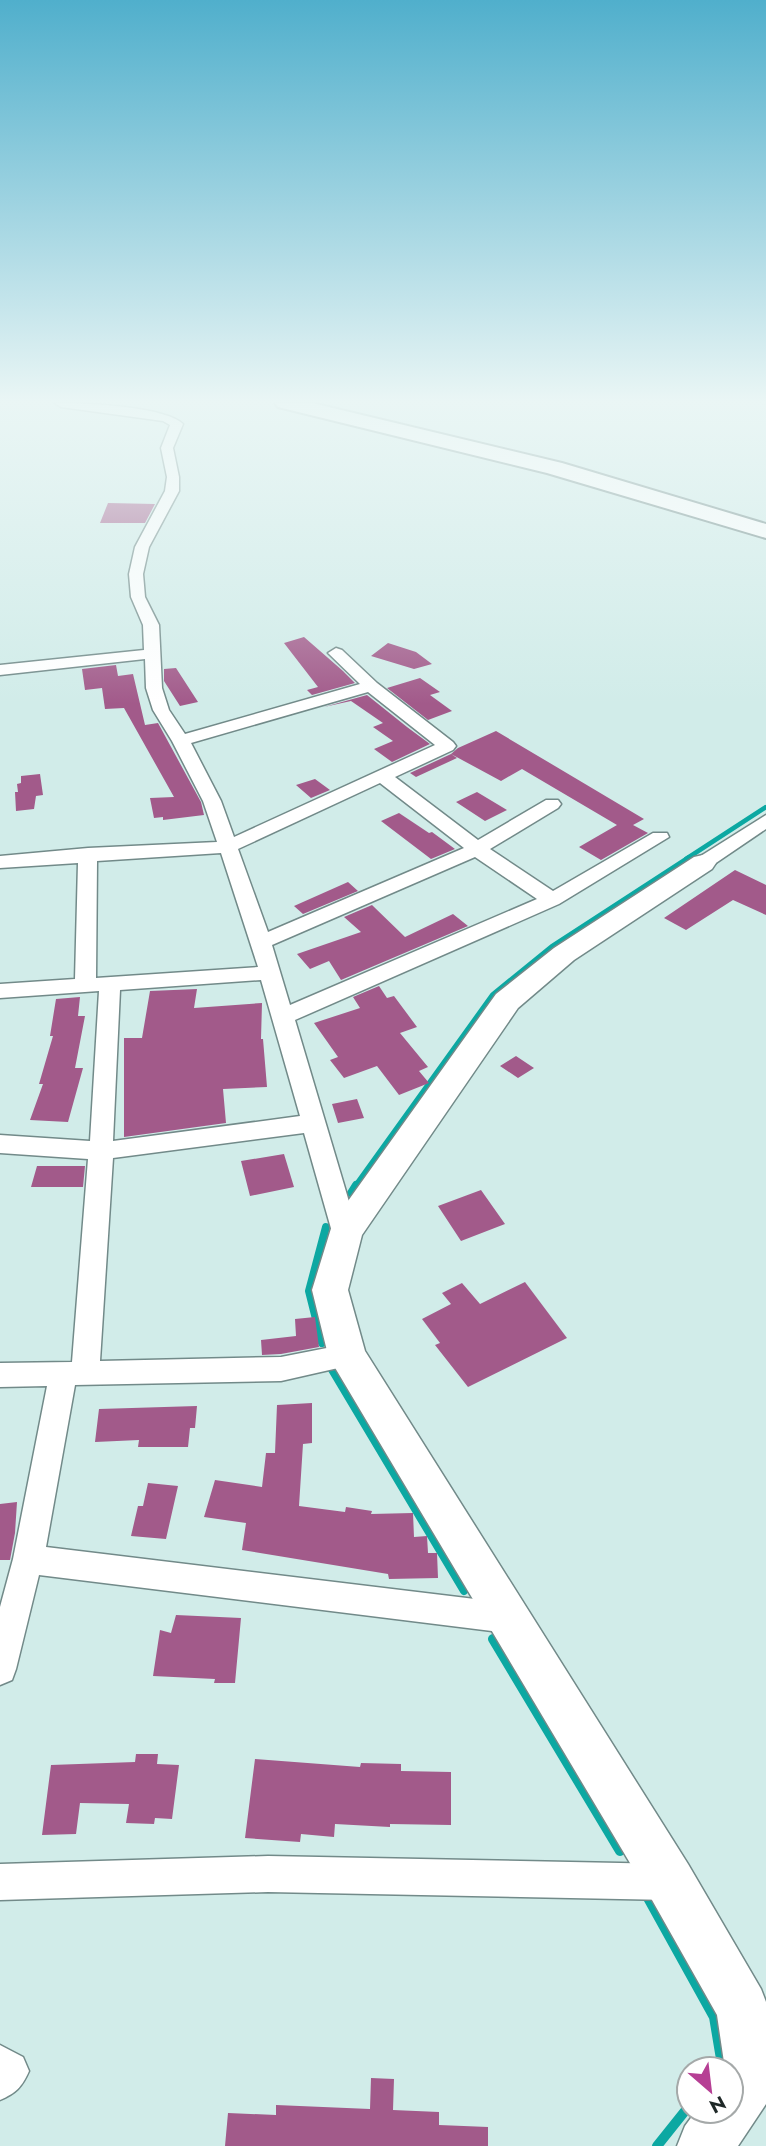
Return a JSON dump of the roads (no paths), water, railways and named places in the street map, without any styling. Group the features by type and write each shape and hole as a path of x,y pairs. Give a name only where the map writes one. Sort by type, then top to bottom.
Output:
{"highway":[{"path":"672,503 766,531"},
{"path":"713,503 766,519"}],"street":[{"path":"165,503 142,547 136,574 138,597 151,625 156,698 212,801 261,942 345,1232"},
{"path":"0,862 227,847 447,746 371,686 336,653"},
{"path":"0,670 151,654"},
{"path":"181,741 269,713 371,686"},
{"path":"381,775 477,849 552,900"},
{"path":"261,942 477,849 552,804"},
{"path":"744,2055 742,2008 670,1882 347,1355 330,1290 345,1232 507,1001 564,954 766,821"},
{"path":"282,1017 552,900 660,837"},
{"path":"85,985 88,855"},
{"path":"0,991 269,973"},
{"path":"0,1669 74,1374 101,1151 110,984"},
{"path":"0,1144 101,1151 313,1123"},
{"path":"0,1375 281,1369 347,1355"},
{"path":"27,1559 508,1618"},
{"path":"0,1882 268,1874 670,1882"},
{"path":"0,2065 9,2071 0,2080"},
{"path":"705,2146 721,2125"}],"waterway":[{"path":"686,859 766,807"},
{"path":"355,1187 493,995 552,947 689,858"},
{"path":"351,1193 356,1185"},
{"path":"322,1343 309,1291 326,1227"},
{"path":"328,1363 464,1591"},
{"path":"493,1639 620,1851"},
{"path":"647,1896 714,2017 720,2055"},
{"path":"657,2146 675,2124"}]}
